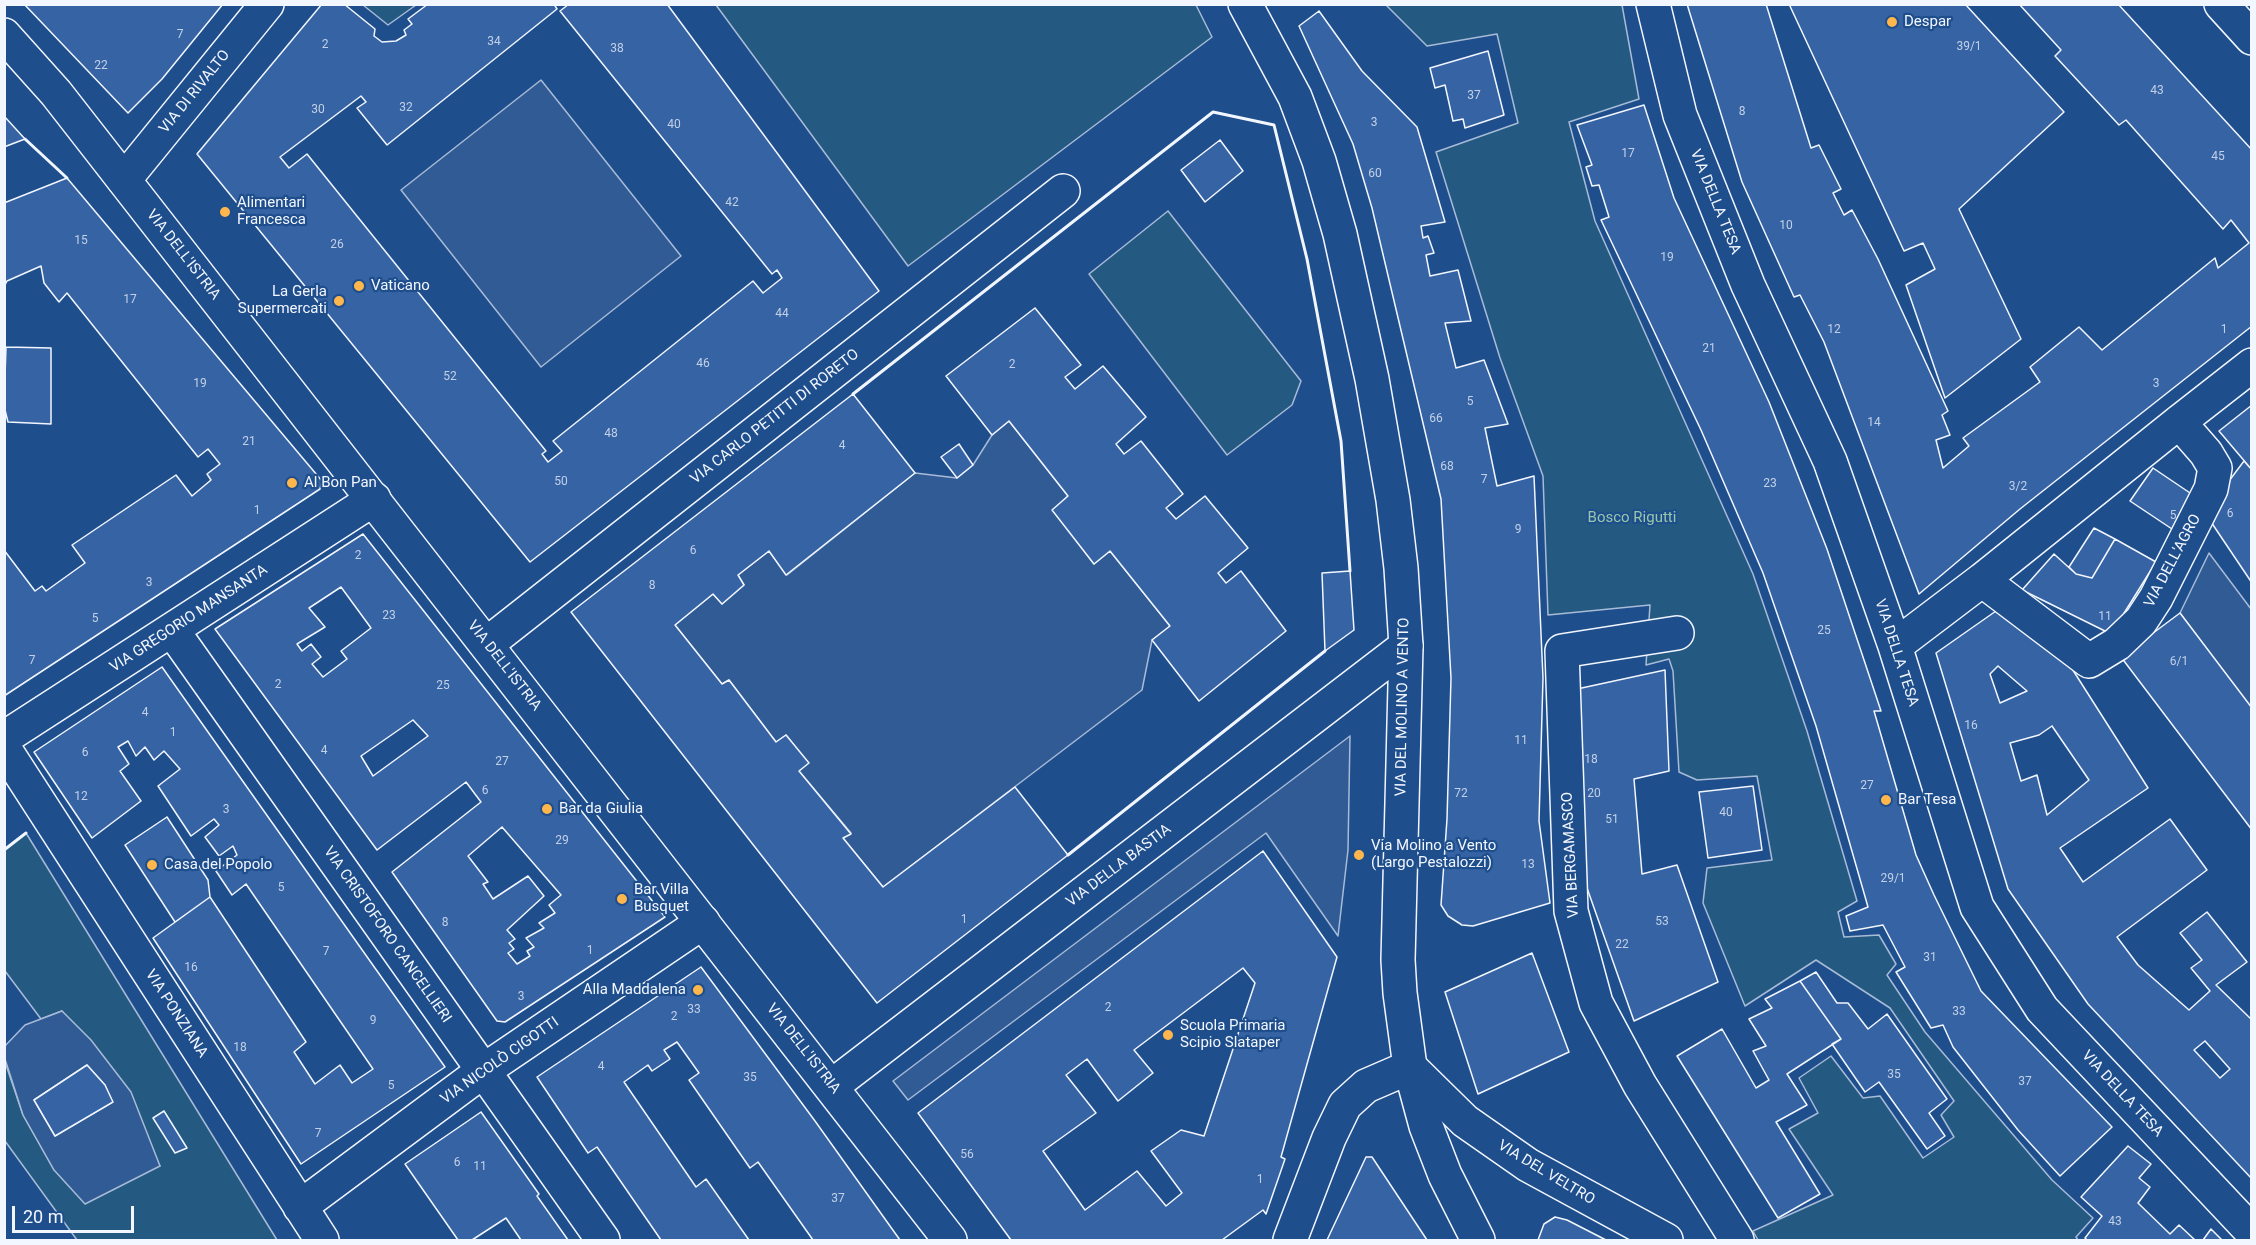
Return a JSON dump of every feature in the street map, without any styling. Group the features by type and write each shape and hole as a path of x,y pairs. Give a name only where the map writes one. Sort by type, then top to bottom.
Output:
{"street":[{"name":"VIA DI RIVALTO","path":"124,180 267,4"},
{"name":"VIA DEL MOLINO A VENTO","path":"1245,4 1295,97 1319,161 1340,234 1372,379 1393,500 1406,646 1398,960 1410,1067 1426,1126 1444,1175 1478,1240"},
{"name":"VIA DELLA TESA","path":"1653,4 1680,114 1748,285 1830,462 1895,646 1977,907 2042,1009 2252,1232"},
{"path":"2221,4 2252,38"},
{"name":"VIA DELL'ISTRIA","path":"4,35 57,93 950,1240"},
{"path":"4,72 57,93"},
{"name":"VIA CARLO PETITTI DI RORETO","path":"487,644 1063,191"},
{"path":"1895,646 1982,580 2252,365"},
{"name":"VIA DELL'AGRO","path":"1982,580 2089,661 2117,644 2140,621 2156,598 2211,489 2215,468 2206,453 2180,422"},
{"name":"VIA GREGORIO MANSANTA","path":"4,738 374,500"},
{"name":"VIA CRISTOFORO CANCELLIERI","path":"172,630 603,1240"},
{"name":"VIA BERGAMASCO","path":"1677,633 1562,651 1570,911 1596,1003 1640,1085 1737,1240"},
{"name":"VIA DELLA BASTIA","path":"832,1086 1406,646"},
{"name":"VIA PONZIANA","path":"4,748 17,788 322,1240"},
{"name":"VIA NICOLÒ CIGOTTI","path":"300,1207 483,1071 704,922"},
{"path":"1290,1240 1329,1138 1345,1105 1366,1086 1410,1067"},
{"name":"VIA DEL VELTRO","path":"1410,1067 1465,1121 1528,1165 1666,1240"}],"green space":[{"path":"363,5 416,5 388,25"},
{"path":"716,5 1196,5 1212,37 908,266"},
{"name":"Bosco Rigutti","path":"1386,5 1622,5 1639,99 1569,122 1595,221 1753,574 1807,731 1857,901 1838,912 1844,937 1879,935 1896,964 1887,975 1925,1032 2052,1180 2093,1218 2076,1237 2078,1240 1758,1240 1753,1231 1833,1195 1789,1129 1818,1113 1799,1078 1831,1056 1863,1098 1880,1096 1923,1158 1954,1137 1941,1115 1954,1101 1890,1008 1816,960 1745,1006 1703,903 1707,868 1772,860 1757,776 1697,780 1679,772 1673,671 1669,659 1646,665 1650,605 1548,615 1543,476 1500,358 1436,152 1518,123 1497,34 1427,46"},
{"path":"1168,211 1301,381 1292,405 1227,455 1089,274"},
{"path":"26,833 277,1240 77,1240 5,1141 4,1059 23,1115 54,1170 160,1166 62,1011 41,1019 5,971 5,850"}],"shaded area":[{"path":"541,80 681,256 541,367 401,190"},
{"path":"1009,421 1068,496 1053,510 1094,564 1110,551 1170,626 1152,640 1142,690 883,887 843,838 851,833 799,771 808,763 786,735 776,742 729,680 722,684 675,625 713,594 722,604 744,585 738,575 769,551 787,575 915,473 957,478 973,465 992,435"},
{"path":"2209,553 2251,609 2251,708 2180,613"},
{"path":"1350,736 1348,850 1338,936 1266,833 908,1100 893,1081"},
{"path":"62,1011 91,1040 131,1092 160,1166 85,1204 54,1170 23,1115 5,1059 4,1047 25,1025","holes":["87,1065 105,1085 112,1102 55,1136 34,1100"]}],"building":[{"path":"24,4 223,4 162,79 128,113"},
{"name":"Vaticano","path":"322,4 344,4 375,29 374,36 382,42 396,41 406,35 404,30 412,24 408,19 428,4 554,4 557,9 387,145 357,108 366,102 361,96 280,157 289,168 307,154 546,451 542,454 548,462 562,451 553,441 753,281 763,293 782,278 777,270 772,274 560,11 569,4 667,4 879,291 530,562 197,154"},
{"path":"1687,4 1766,4 1811,148 1819,145 1841,189 1833,193 1844,215 1852,210 1878,259 1948,411 1942,415 1950,435 1936,440 1943,468 1969,446 1963,438 2040,382 2030,367 2079,327 2102,350 2215,258 2218,268 2249,243 2231,220 2223,229 2126,120 2119,125 2055,56 2061,50 2019,4 2118,4 2252,150 2252,326 2020,509 1919,594 1824,342 1800,295 1794,297 1742,182"},
{"path":"1789,4 1965,4 2064,112 1959,209 2021,339 1945,398 1906,285 1935,269 1923,243 1904,251"},
{"path":"1319,11 1362,71 1417,127 1445,222 1421,226 1423,238 1428,236 1434,253 1426,255 1430,276 1458,270 1471,321 1445,323 1456,368 1484,360 1508,424 1485,428 1497,486 1534,476 1543,678 1539,821 1550,903 1473,926 1462,925 1448,916 1441,905 1447,819 1451,678 1441,499 1372,208 1353,144 1299,26"},
{"path":"1488,51 1504,115 1465,128 1463,119 1453,121 1445,85 1435,88 1430,68"},
{"path":"1644,105 1674,198 1769,402 1827,549 1881,711 1874,711 1916,855 1934,895 1981,991 2112,1127 2060,1176 2018,1130 1953,1047 1943,1025 1931,1028 1896,972 1905,967 1883,925 1850,931 1846,916 1868,907 1816,726 1763,573 1701,430 1601,220 1609,217 1599,185 1592,186 1586,167 1592,165 1577,125"},
{"path":"4,116 25,139 4,147"},
{"path":"1220,140 1243,171 1205,202 1181,170"},
{"path":"67,178 322,481 320,489 4,696 4,550 35,591 42,586 46,591 85,563 72,545 176,475 192,496 211,480 207,474 220,464 208,449 198,457 67,293 59,302 44,283 41,266 7,281 4,287 4,203"},
{"path":"1035,308 1081,365 1065,377 1075,389 1103,366 1146,417 1116,444 1124,454 1141,441 1183,494 1166,508 1176,519 1205,496 1248,548 1218,573 1226,583 1241,571 1286,631 1199,701 1152,640 1170,626 1110,551 1094,564 1052,510 1068,496 1009,421 992,435 946,376"},
{"path":"6,347 51,348 51,424 8,422 4,406"},
{"path":"853,394 915,473 786,575 769,551 738,575 744,585 722,604 713,594 675,625 722,684 729,680 776,742 786,735 809,763 799,771 851,834 843,838 883,887 1015,787 1068,855 877,1003 571,612"},
{"path":"2252,405 2252,470 2219,431"},
{"path":"959,444 973,465 957,478 941,457"},
{"path":"2244,461 2252,470 2252,583 2205,513"},
{"path":"2153,468 2196,497 2175,531 2130,501"},
{"path":"2094,528 2115,539 2092,578 2076,574 2069,567"},
{"path":"363,534 665,917 505,1022 497,1021 392,872 481,802 466,782 377,850 215,629","holes":["341,587 371,628 341,651 347,659 323,677 312,664 321,657 311,644 302,651 297,644 325,627 309,608","413,720 428,736 373,776 361,756","502,827 561,895 549,905 555,913 539,923 544,928 526,938 534,947 527,951 530,956 517,964 508,953 514,949 509,943 515,939 507,930 544,896 528,876 493,899 483,884 488,882 468,856"]},
{"path":"2115,539 2156,562 2111,634 2022,590 2054,554 2076,574 2092,578"},
{"path":"1350,571 1354,630 1325,651 1322,573"},
{"path":"1996,611 2069,664 2148,788 2060,848 2083,882 2170,819 2207,870 2117,937 2138,965 2189,1010 2210,991 2191,968 2202,960 2180,933 2207,912 2247,962 2216,985 2252,1020 2252,1179 2088,1004 2008,889 1936,653","holes":["1998,666 2027,691 2000,703 1990,674","2052,726 2089,780 2047,815 2037,775 2021,781 2010,743 2039,735","2205,1041 2230,1069 2220,1078 2194,1050"]},
{"path":"2180,613 2252,708 2252,830 2121,657"},
{"path":"162,667 445,1067 301,1164 153,938 210,897 306,1042 294,1052 315,1084 340,1065 352,1083 373,1069 246,884 232,895 216,871 237,855 233,846 219,856 205,837 219,825 214,819 191,836 158,786 180,769 164,751 154,760 145,747 136,756 128,741 118,747 129,764 120,771 141,801 92,838 34,752"},
{"path":"1665,670 1669,771 1634,779 1642,874 1677,865 1718,982 1634,1021 1587,888 1577,689"},
{"path":"1753,786 1762,850 1708,858 1699,792"},
{"path":"167,817 208,880 210,897 175,922 125,845"},
{"name":"Scuola Primaria Scipio Slataper","path":"1263,851 1337,957 1281,1157 1285,1159 1266,1214 1263,1210 1222,1240 1011,1240 918,1113","holes":["1243,968 1255,983 1204,1136 1181,1130 1151,1151 1182,1193 1166,1206 1137,1171 1085,1210 1043,1151 1096,1113 1066,1075 1087,1059 1118,1101 1153,1073 1134,1050"]},
{"path":"1532,953 1569,1052 1478,1094 1445,992"},
{"path":"701,967 900,1240 813,1240 758,1162 750,1168 689,1080 699,1073 677,1042 664,1050 670,1059 652,1071 648,1065 624,1082 696,1187 706,1179 749,1240 661,1240 597,1147 588,1153 537,1077"},
{"path":"1816,972 1837,1003 1848,1003 1868,1029 1887,1014 1947,1099 1929,1113 1945,1136 1927,1149 1879,1082 1865,1092 1832,1044 1841,1039 1800,981"},
{"path":"1800,981 1841,1039 1787,1074 1807,1105 1776,1122 1820,1194 1778,1218 1677,1056 1722,1029 1756,1088 1769,1080 1753,1051 1766,1046 1749,1019 1772,1008 1765,999"},
{"path":"87,1065 105,1085 113,1102 55,1136 34,1100"},
{"path":"164,1111 187,1148 175,1153 153,1118"},
{"path":"481,1112 539,1194 537,1196 568,1240 521,1240 506,1218 472,1240 458,1240 405,1164"},
{"path":"2128,1146 2151,1164 2139,1178 2150,1187 2138,1203 2170,1234 2179,1225 2195,1240 2087,1240 2085,1238 2102,1216 2081,1197"},
{"path":"1366,1157 1372,1157 1427,1240 1327,1240"},
{"path":"1555,1217 1567,1220 1606,1240 1538,1240 1544,1224"},
{"path":"2211,1229 2222,1240 2203,1240"}],"wall":[{"path":"853,394 1213,112 1274,125 1307,259 1341,441 1350,571"},
{"path":"25,139 67,178"},
{"path":"1068,855 1325,651"},
{"path":"4,850 26,833"}],"place":[{"name":"Despar","path":"1892,22"},
{"name":"Alimentari Francesca","path":"225,212"},
{"name":"Vaticano","path":"359,286"},
{"name":"La Gerla Supermercati","path":"339,301"},
{"name":"Al Bon Pan","path":"292,483"},
{"name":"Bar Tesa","path":"1886,800"},
{"name":"Bar da Giulia","path":"547,809"},
{"name":"Via Molino a Vento (Largo Pestalozzi)","path":"1359,855"},
{"name":"Casa del Popolo","path":"152,865"},
{"name":"Bar Villa Busquet","path":"622,899"},
{"name":"Alla Maddalena","path":"698,990"},
{"name":"Scuola Primaria Scipio Slataper","path":"1168,1035"}]}
